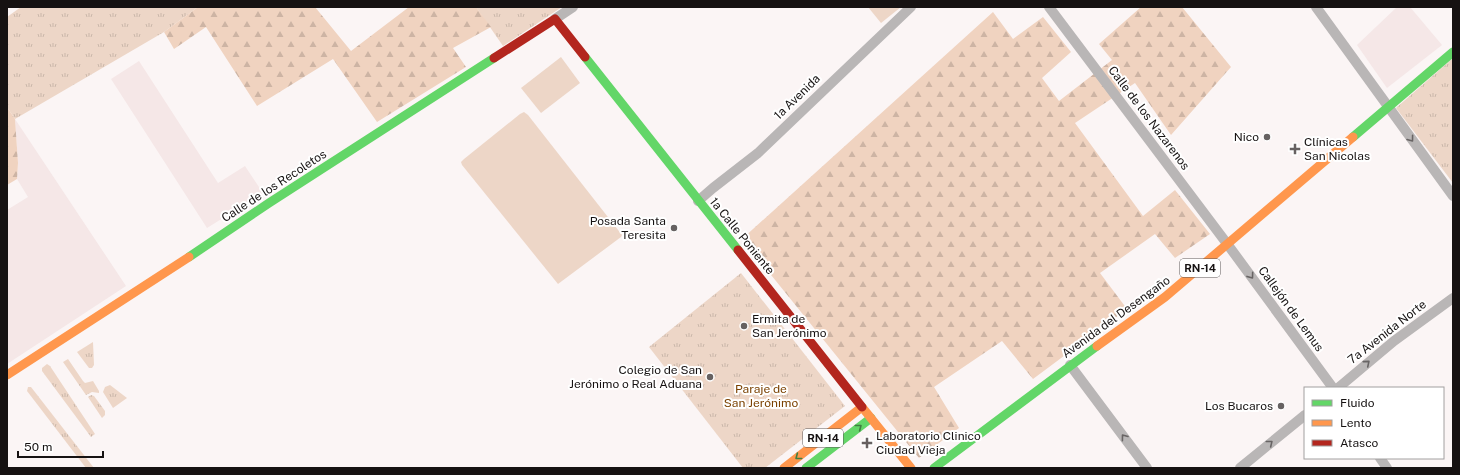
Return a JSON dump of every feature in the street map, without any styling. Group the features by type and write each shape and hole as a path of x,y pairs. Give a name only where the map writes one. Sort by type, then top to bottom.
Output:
{"street":[{"path":"556,19 572,7"},
{"name":"1a Avenida","path":"698,201 758,153 911,7"},
{"name":"Calle de los Nazarenos","path":"1049,7 1228,245"},
{"path":"1316,7 1388,108 1452,191"},
{"name":"1a Calle Poniente","path":"556,19 698,201 911,468"},
{"name":"Calle de los Recoletos","path":"7,375 210,244 269,203 556,19"},
{"name":"Avenida del Desengaño","path":"934,468 1070,365 1165,297 1228,245 1453,52"},
{"name":"Callejón de Lemus","path":"1228,245 1332,387"},
{"name":"7a Avenida Norte","path":"1339,387 1394,340 1453,298"},
{"path":"1070,365 1147,468"},
{"name":"RN-14","path":"784,468 862,407"},
{"path":"1240,468 1304,416"},
{"name":"RN-14","path":"806,468 871,418"},
{"path":"1381,459 1387,468"}],"shaded area":[{"path":"1397,7 1410,7 1442,45 1387,88 1357,45"},
{"path":"139,61 218,183 245,166 263,193 207,228 111,79"},
{"path":"15,119 126,286 7,364 7,210 28,197 17,179 18,163"}],"green space":[{"path":"21,7 198,7 164,32 15,119 7,107 7,17"},
{"path":"198,7 315,7 351,51 409,7 476,7 491,27 453,48 466,67 377,122 333,59 257,106 206,27 174,49 164,32"},
{"path":"476,7 562,7 503,46"},
{"path":"868,7 901,7 881,23"},
{"path":"1141,7 1182,7 1231,67 1171,135 1135,83 1075,123 1143,216 1175,190 1210,234 1175,258 1155,234 1100,273 1127,309 1033,379 1002,341 934,387 959,428 919,458 742,239 993,12 1013,39 1043,17 1071,52 1042,78 1059,101 1112,60 1099,44"},
{"path":"561,57 580,83 541,113 521,88"},
{"path":"1453,58 1453,183 1396,108"},
{"path":"7,107 15,119 18,163 17,179 7,185"},
{"path":"524,112 528,115 622,235 558,284 461,162"},
{"name":"Paraje de San Jerónimo","path":"741,273 845,406 765,468 743,468 649,347"},
{"path":"93,342 94,365 92,368 89,368 77,352"},
{"path":"68,359 83,381 85,383 93,381 99,393 92,392 86,395 63,362"},
{"path":"47,364 50,366 95,434 91,437 42,371 42,368"},
{"path":"110,385 127,398 113,408 103,392 105,387"},
{"path":"28,387 31,387 94,468 86,468 27,391"},
{"path":"91,395 94,396 105,411 105,415 102,418 88,397"}],"traffic: fast":[{"path":"1353,137 1453,52"},
{"path":"585,57 738,250"},
{"path":"189,257 269,203 494,58"},
{"path":"934,468 1097,346"},
{"path":"806,468 871,418"}],"traffic: slow":[{"path":"1097,346 1165,297 1353,137"},
{"path":"7,375 189,257"},
{"path":"784,468 862,407 911,468"}],"traffic: jam":[{"path":"494,58 555,19 585,57"},
{"path":"738,250 862,407"}],"place":[{"name":"Nico","path":"1267,137"},
{"name":"Clínicas San Nicolas","path":"1295,149"},
{"name":"Posada Santa Teresita","path":"674,228"},
{"name":"Ermita de San Jerónimo","path":"744,326"},
{"name":"Colegio de San Jerónimo o Real Aduana","path":"710,377"},
{"name":"Los Bucaros","path":"1281,406"},
{"name":"Laboratorio Clinico Ciudad Vieja","path":"867,443"}]}
